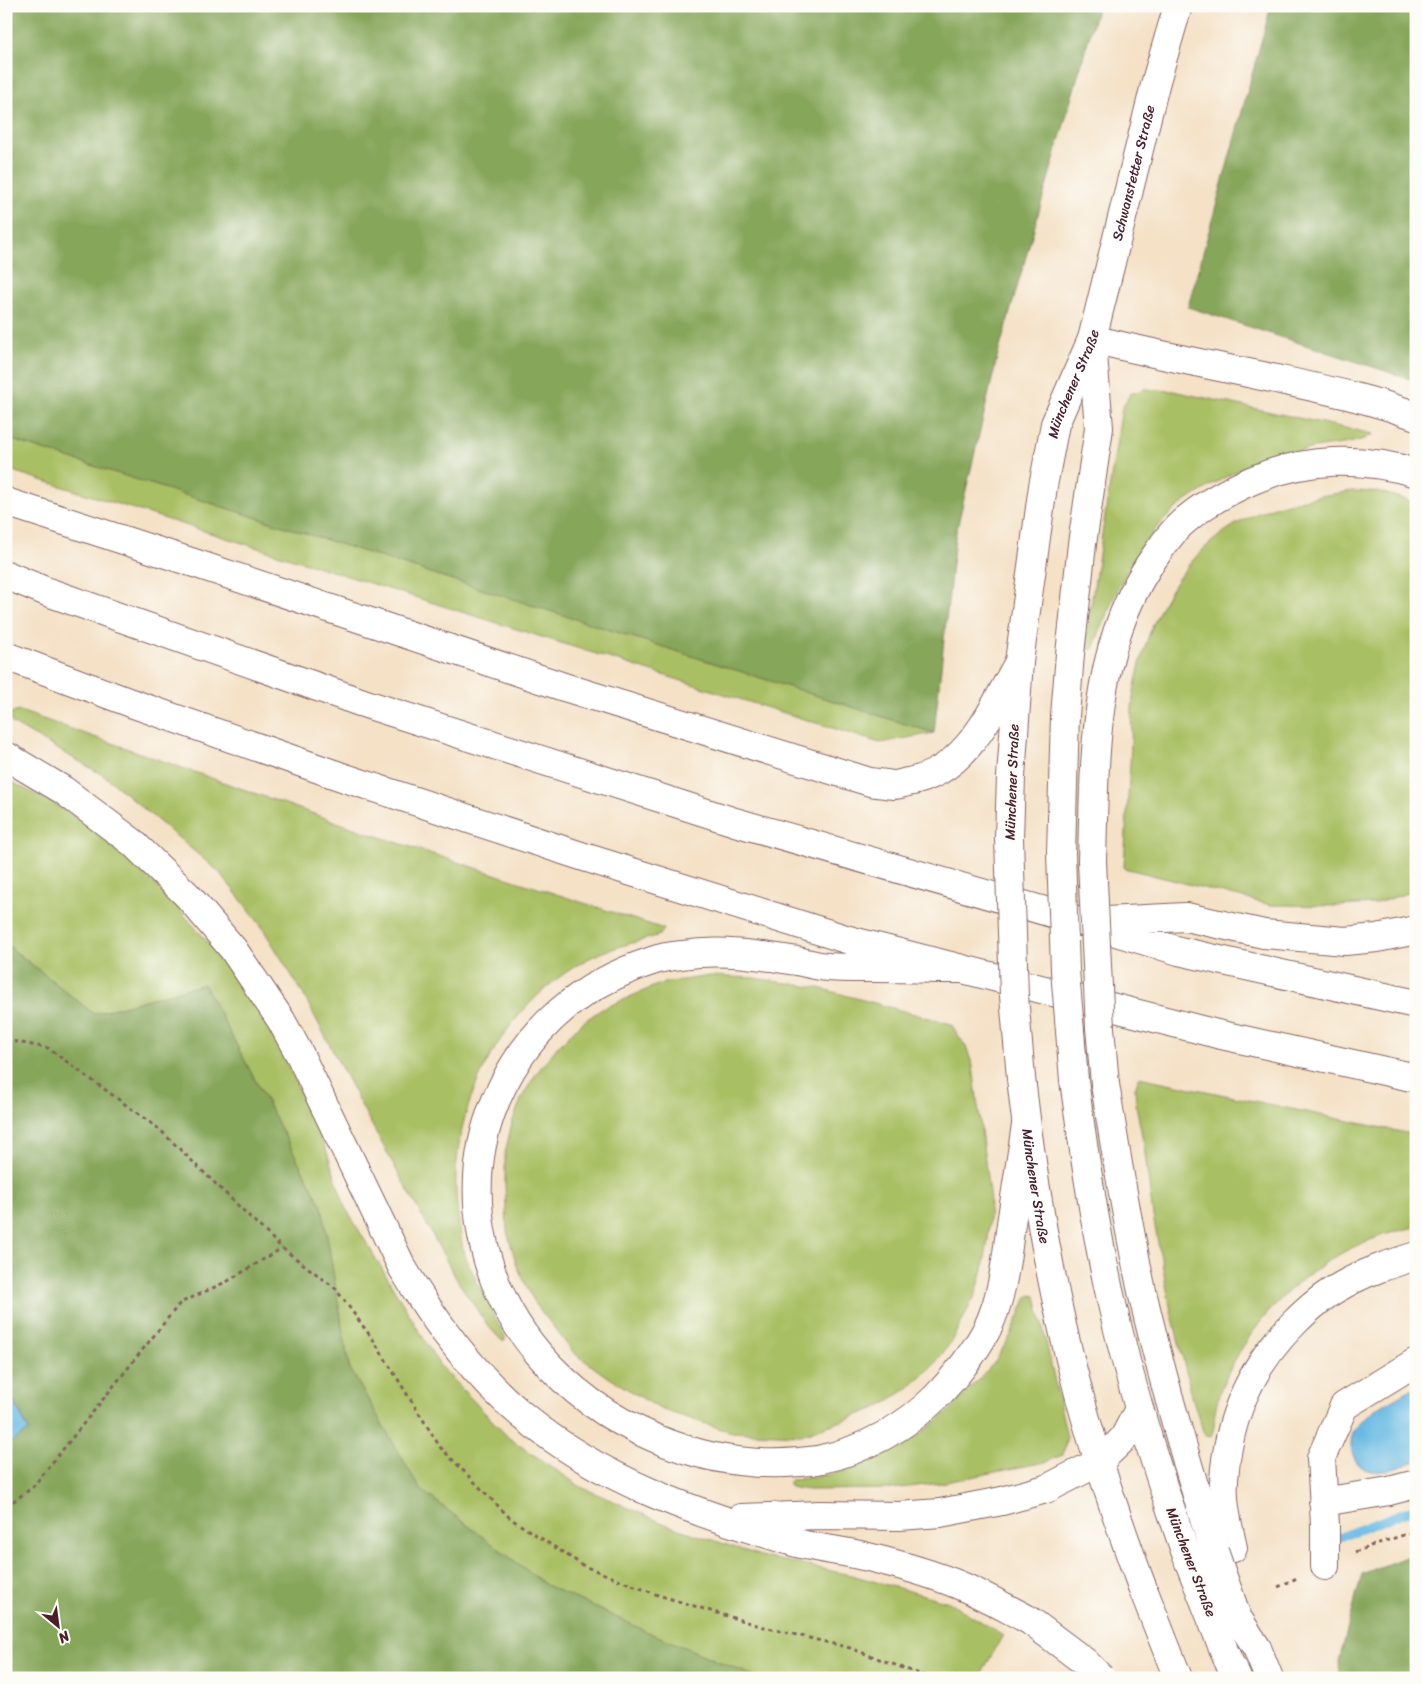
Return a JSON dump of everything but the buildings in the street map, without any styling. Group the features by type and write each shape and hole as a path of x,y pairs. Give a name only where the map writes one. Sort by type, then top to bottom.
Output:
{"main road":[{"name":"Schwanstetter Straße","path":"1092,339 1156,81 1178,6"},
{"path":"1092,339 1310,386 1416,416"},
{"name":"Münchener Straße","path":"1092,339 1055,424 1034,545 1019,662 1010,777 1011,944 1026,1125 1038,1209 1059,1310 1079,1393 1099,1462 1141,1584 1178,1678"},
{"name":"Münchener Straße","path":"1092,339 1099,428 1082,544 1071,645 1065,716 1061,853 1065,970 1074,1080 1090,1192 1112,1302 1139,1409 1161,1482 1189,1562 1232,1668"},
{"path":"1269,1678 1257,1648 1237,1617 1224,1550 1174,1416 1144,1297 1124,1197 1105,1084 1099,1019 1092,861 1097,732 1109,656 1130,597 1144,571 1181,524 1208,504 1235,488 1266,475 1294,467 1348,461 1382,464 1416,473"},
{"path":"6,502 555,684 870,782 895,785 920,780 940,772 952,763 972,743 1019,662"},
{"path":"6,575 45,591 400,715 735,822 1178,951 1416,1004"},
{"path":"6,656 131,703 344,778 581,856 849,940 1217,1034 1416,1078"},
{"path":"6,756 63,790 132,842 188,896 233,949 281,1020 402,1266 432,1316 484,1379 522,1416 556,1442 653,1494 722,1519 799,1543 868,1557 955,1583 1029,1620 1085,1662 1101,1678"},
{"path":"1083,922 1186,917 1264,934 1345,941 1377,938 1416,930"},
{"path":"959,969 827,967 755,954 709,952 655,959 592,987 569,1003 539,1030 516,1061 502,1085 490,1115 480,1150 477,1188 478,1213 482,1236 494,1279 512,1317 538,1353 566,1382 615,1417 667,1443 728,1460 773,1464 821,1460 864,1445 898,1428 925,1408 951,1381 972,1354 987,1328 998,1300 1026,1125"},
{"path":"1224,1550 1224,1480 1229,1440 1238,1409 1251,1378 1268,1352 1310,1308 1340,1286 1373,1270 1416,1256"},
{"path":"1325,1566 1320,1458 1344,1406 1416,1362"},
{"path":"722,1519 820,1515 899,1516 940,1513 1002,1501 1046,1489 1099,1462 1124,1438 1139,1409"},
{"path":"1323,1502 1389,1491 1416,1484"}],"path":[{"path":"6,1040 48,1048 159,1129 282,1248 334,1288 374,1341 440,1447 511,1519 584,1566 649,1591 760,1626 850,1648 930,1678"},
{"path":"6,1506 32,1488 180,1303 228,1281 282,1248"}],"green space":[{"path":"6,6 1098,6 998,354 955,537 934,733 6,438"},
{"path":"1271,6 1416,6 1416,381 1188,307"},
{"path":"1144,389 1173,391 1373,434 1353,442 1305,450 1252,465 1228,476 1184,503 1156,529 1133,561 1115,595 1093,649 1084,649 1122,408 1130,394"},
{"path":"6,438 934,733 880,743 6,469"},
{"path":"1352,491 1380,492 1416,503 1416,890 1374,904 1339,906 1271,905 1124,868 1134,690 1147,641 1171,590 1205,547 1227,530 1251,516 1296,501"},
{"path":"20,711 371,834 664,929 660,935 593,956 552,983 525,1009 501,1039 482,1072 468,1108 459,1145 456,1184 462,1243 468,1262 505,1337 505,1341 502,1341 488,1326 457,1280 362,1107 302,992 260,924 219,872 106,777 12,723 9,713"},
{"path":"6,779 58,806 86,824 130,861 173,902 229,967 267,1022 327,1152 345,1207 440,1366 509,1438 581,1487 670,1526 764,1557 851,1575 949,1602 1003,1635 979,1678 759,1678 650,1633 546,1585 420,1489 349,1367 322,1206 204,984 94,1014 6,944"},
{"path":"6,944 94,1014 204,984 322,1206 349,1367 420,1489 546,1585 650,1633 759,1678 6,1678 6,1445 29,1430 6,1386"},
{"path":"710,976 754,978 819,988 951,1024 966,1047 973,1066 990,1201 988,1240 976,1294 951,1342 933,1366 908,1388 879,1407 801,1435 731,1432 660,1409 603,1374 573,1352 534,1302 517,1266 507,1231 505,1153 512,1123 522,1097 536,1074 558,1046 583,1022 602,1009 662,983"},
{"path":"1139,1077 1416,1135 1416,1227 1384,1235 1354,1247 1327,1262 1301,1280 1278,1302 1257,1326 1239,1352 1224,1381 1215,1411 1211,1437 1206,1436 1203,1431 1193,1400 1170,1306 1153,1216 1144,1146 1136,1105 1135,1088"},
{"path":"1036,1296 1067,1437 1063,1455 1045,1462 941,1483 891,1489 809,1490 794,1488 789,1485 791,1480 827,1475 856,1467 917,1437 949,1411 994,1363 1011,1335 1027,1297"},
{"path":"1416,1553 1416,1678 1340,1678 1339,1661 1362,1574"}],"water":[{"path":"6,1386 29,1431 6,1445"},
{"path":"1416,1387 1416,1461 1394,1469 1376,1472 1364,1468 1355,1459 1352,1452 1351,1445 1354,1431 1363,1420 1377,1409"}],"waterway":[{"path":"1337,1538 1416,1508"}]}
